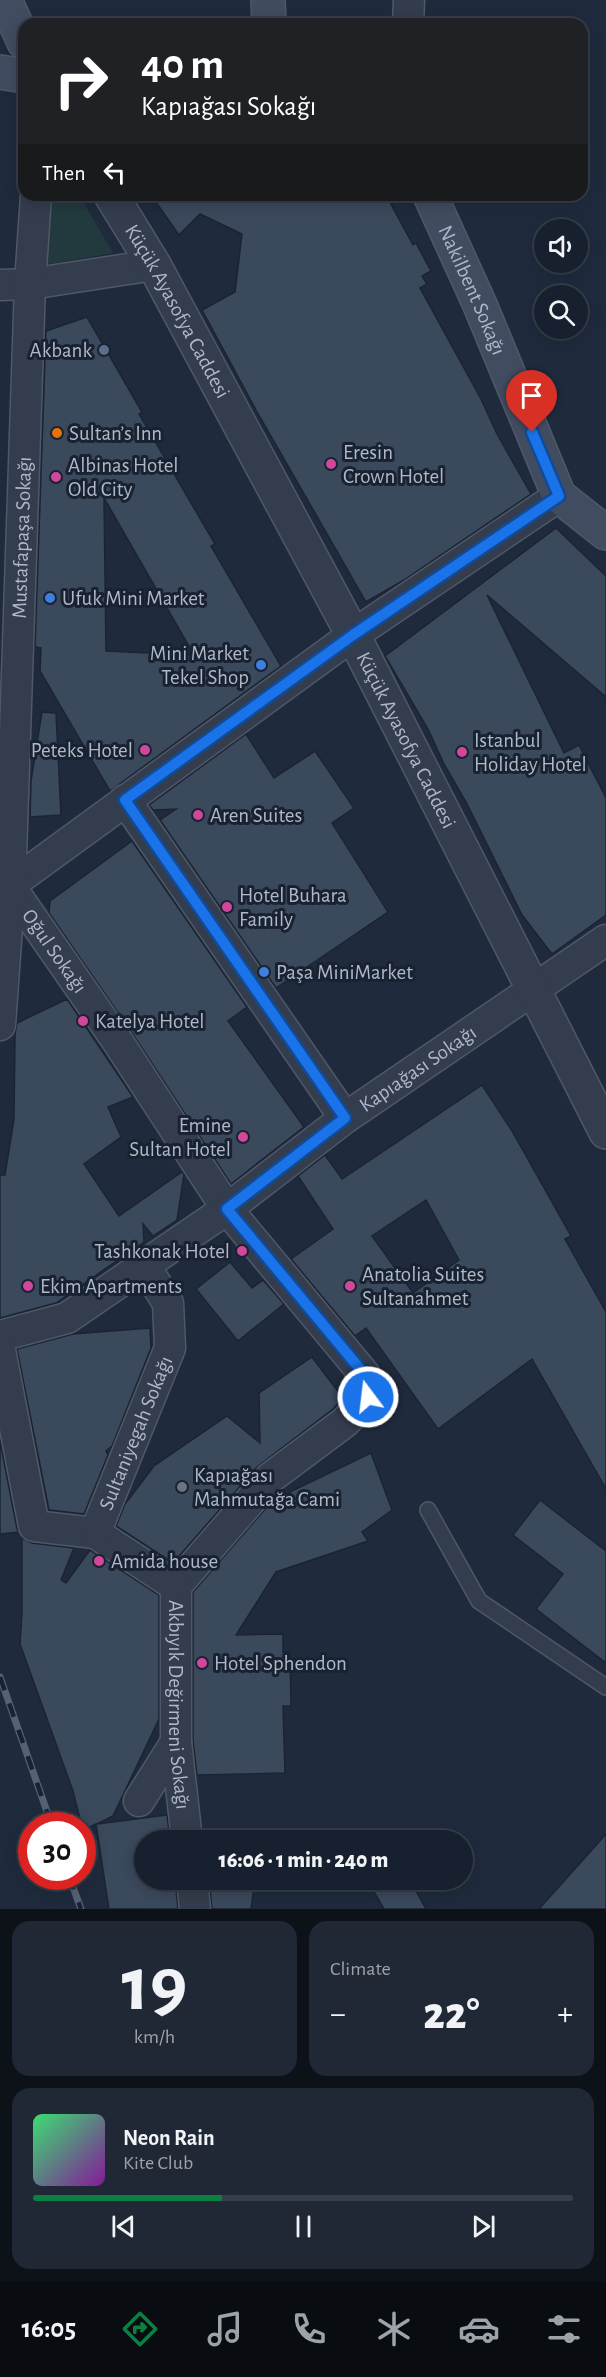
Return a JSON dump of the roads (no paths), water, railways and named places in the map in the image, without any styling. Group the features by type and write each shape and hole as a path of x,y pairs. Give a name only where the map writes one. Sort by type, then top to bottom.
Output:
{"main road":[{"path":"5,0 18,29"},
{"path":"268,0 269,18"},
{"path":"0,72 18,75"},
{"name":"Nakilbent Sokağı","path":"433,201 480,305 559,496 606,533"}],"street":[{"path":"408,18 409,0"},
{"name":"Mustafapaşa Sokağı","path":"0,1025 30,284 36,201"},
{"name":"Küçük Ayasofya Caddesi","path":"115,201 154,265 353,635 606,1132"},
{"path":"0,285 30,284 154,265"},
{"path":"5,879 125,800 353,635 559,496"},
{"path":"125,800 345,1118"},
{"name":"Oğul Sokağı","path":"5,879 118,1042 227,1209 365,1375 368,1397"},
{"name":"Kapıağası Sokağı","path":"0,1336 67,1318 227,1209 345,1118 606,940"},
{"name":"Sultaniyegah Sokağı","path":"95,1533 170,1348 168,1303 144,1265"},
{"path":"0,1350 34,1526 95,1533 176,1586"},
{"name":"Akbıyık Değirmeni Sokağı","path":"186,1830 176,1742 176,1586 270,1478 345,1422 368,1397"},
{"path":"138,1801 176,1742"},
{"path":"193,1890 195,1909"}],"lane":[{"path":"428,1510 479,1601 606,1687"}],"railway":[{"path":"0,1677 47,1812"},
{"path":"74,1890 81,1909"}],"place":[{"name":"Akbank","path":"104,350"},
{"name":"Sultan’s Inn","path":"57,433"},
{"name":"Eresin Crown Hotel","path":"331,464"},
{"name":"Albinas Hotel Old City","path":"56,477"},
{"name":"Ufuk Mini Market","path":"50,598"},
{"name":"Mini Market Tekel Shop","path":"261,665"},
{"name":"Peteks Hotel","path":"145,750"},
{"name":"Istanbul Holiday Hotel","path":"462,752"},
{"name":"Aren Suites","path":"198,815"},
{"name":"Hotel Buhara Family","path":"227,907"},
{"name":"Paşa MiniMarket","path":"264,972"},
{"name":"Katelya Hotel","path":"83,1021"},
{"name":"Emine Sultan Hotel","path":"243,1137"},
{"name":"Tashkonak Hotel","path":"242,1251"},
{"name":"Ekim Apartments","path":"28,1286"},
{"name":"Anatolia Suites Sultanahmet","path":"350,1286"},
{"name":"Kapıağası Mahmutağa Cami","path":"182,1487"},
{"name":"Amida house","path":"99,1561"},
{"name":"Hotel Sphendon","path":"202,1663"}]}
